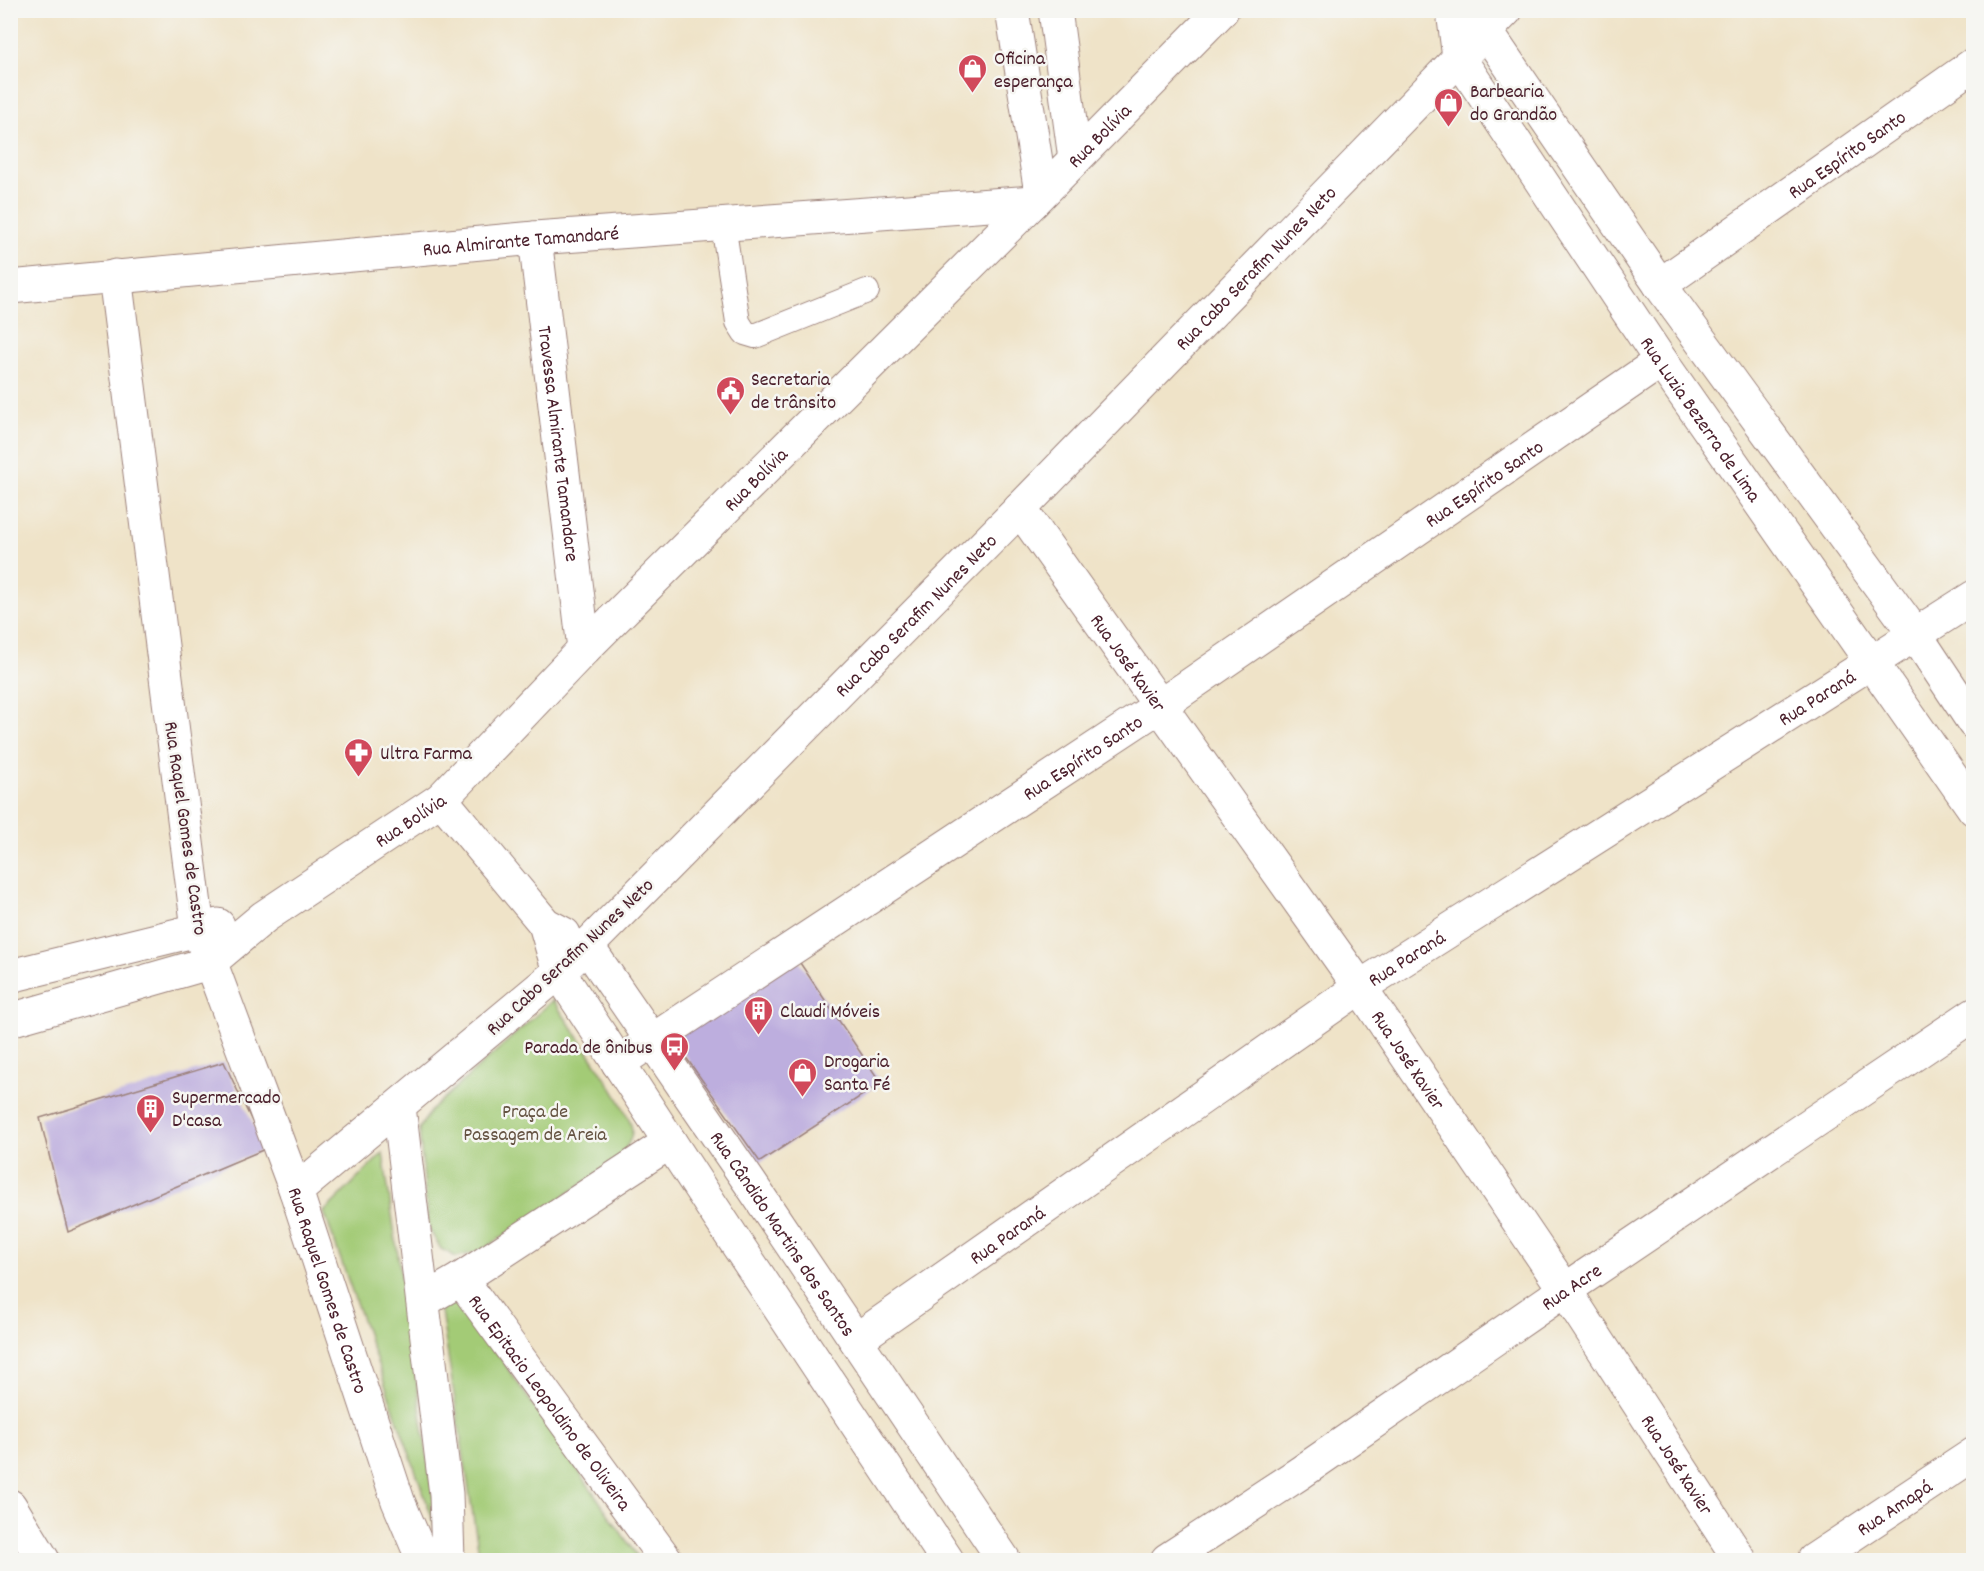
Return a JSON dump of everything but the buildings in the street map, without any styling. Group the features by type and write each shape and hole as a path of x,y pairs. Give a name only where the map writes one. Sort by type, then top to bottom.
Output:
{"street":[{"path":"1037,198 1012,14 1053,10 1075,159"},
{"name":"Rua Bolívia","path":"10,1020 209,963 264,917 441,799 584,649 1037,198 1222,10"},
{"name":"Rua Luzia Bezerra de Lima","path":"1496,21 1450,15 1459,58 1661,361 1974,809"},
{"path":"1496,21 1660,285 1915,634 1974,723"},
{"name":"Rua Cabo Serafim Nunes Neto","path":"296,1191 399,1107 587,946 1020,509 1496,21"},
{"name":"Rua Espírito Santo","path":"1660,285 1974,64"},
{"name":"Rua Almirante Tamandaré","path":"10,287 535,238 1037,198"},
{"name":"Travessa Almirante Tamandare","path":"535,238 584,649"},
{"name":"Rua Raquel Gomes de Castro","path":"116,276 198,929 296,1191 398,1501 423,1560"},
{"name":"Rua Espírito Santo","path":"618,1064 1161,705 1661,361"},
{"name":"Rua José Xavier","path":"1020,509 1360,987 1565,1290 1740,1560"},
{"name":"Rua Paraná","path":"856,1340 1360,987 1974,597"},
{"name":"Rua Cândido Martins dos Santos","path":"441,799 545,924 587,946 1004,1560"},
{"name":"Rua Bolívia","path":"10,976 198,929 264,917"},
{"name":"Rua Cândido Martins dos Santos","path":"545,924 559,972 947,1560"},
{"name":"Rua Acre","path":"1167,1560 1300,1473 1565,1290 1974,1014"},
{"path":"399,1107 446,1494 448,1560"},
{"path":"461,1279 670,1143"},
{"name":"Rua Epitacio Leopoldino de Oliveira","path":"423,1301 461,1279 666,1560"},
{"name":"Rua Amapá","path":"1814,1560 1974,1454"},
{"path":"10,1506 43,1560"}],"lane":[{"path":"723,224 738,322 746,333 755,336 867,291"}],"green space":[{"name":"Praça de Passagem de Areia","path":"553,1000 622,1106 632,1131 630,1140 614,1163 481,1251 456,1257 441,1249 429,1229 419,1129 431,1110"},
{"path":"383,1153 439,1537 324,1212"},
{"path":"457,1295 640,1560 480,1560 440,1305"}],"place":[{"name":"Oficina esperança","path":"973,94"},
{"name":"Barbearia do Grandão","path":"1449,128"},
{"name":"Secretaria de trânsito","path":"730,416"},
{"name":"Ultra Farma","path":"359,778"},
{"name":"Claudi Móveis","path":"759,1036"},
{"name":"Parada de ônibus","path":"674,1072"},
{"name":"Drogaria Santa Fé","path":"803,1098"},
{"name":"Supermercado D'casa","path":"151,1134"}]}
